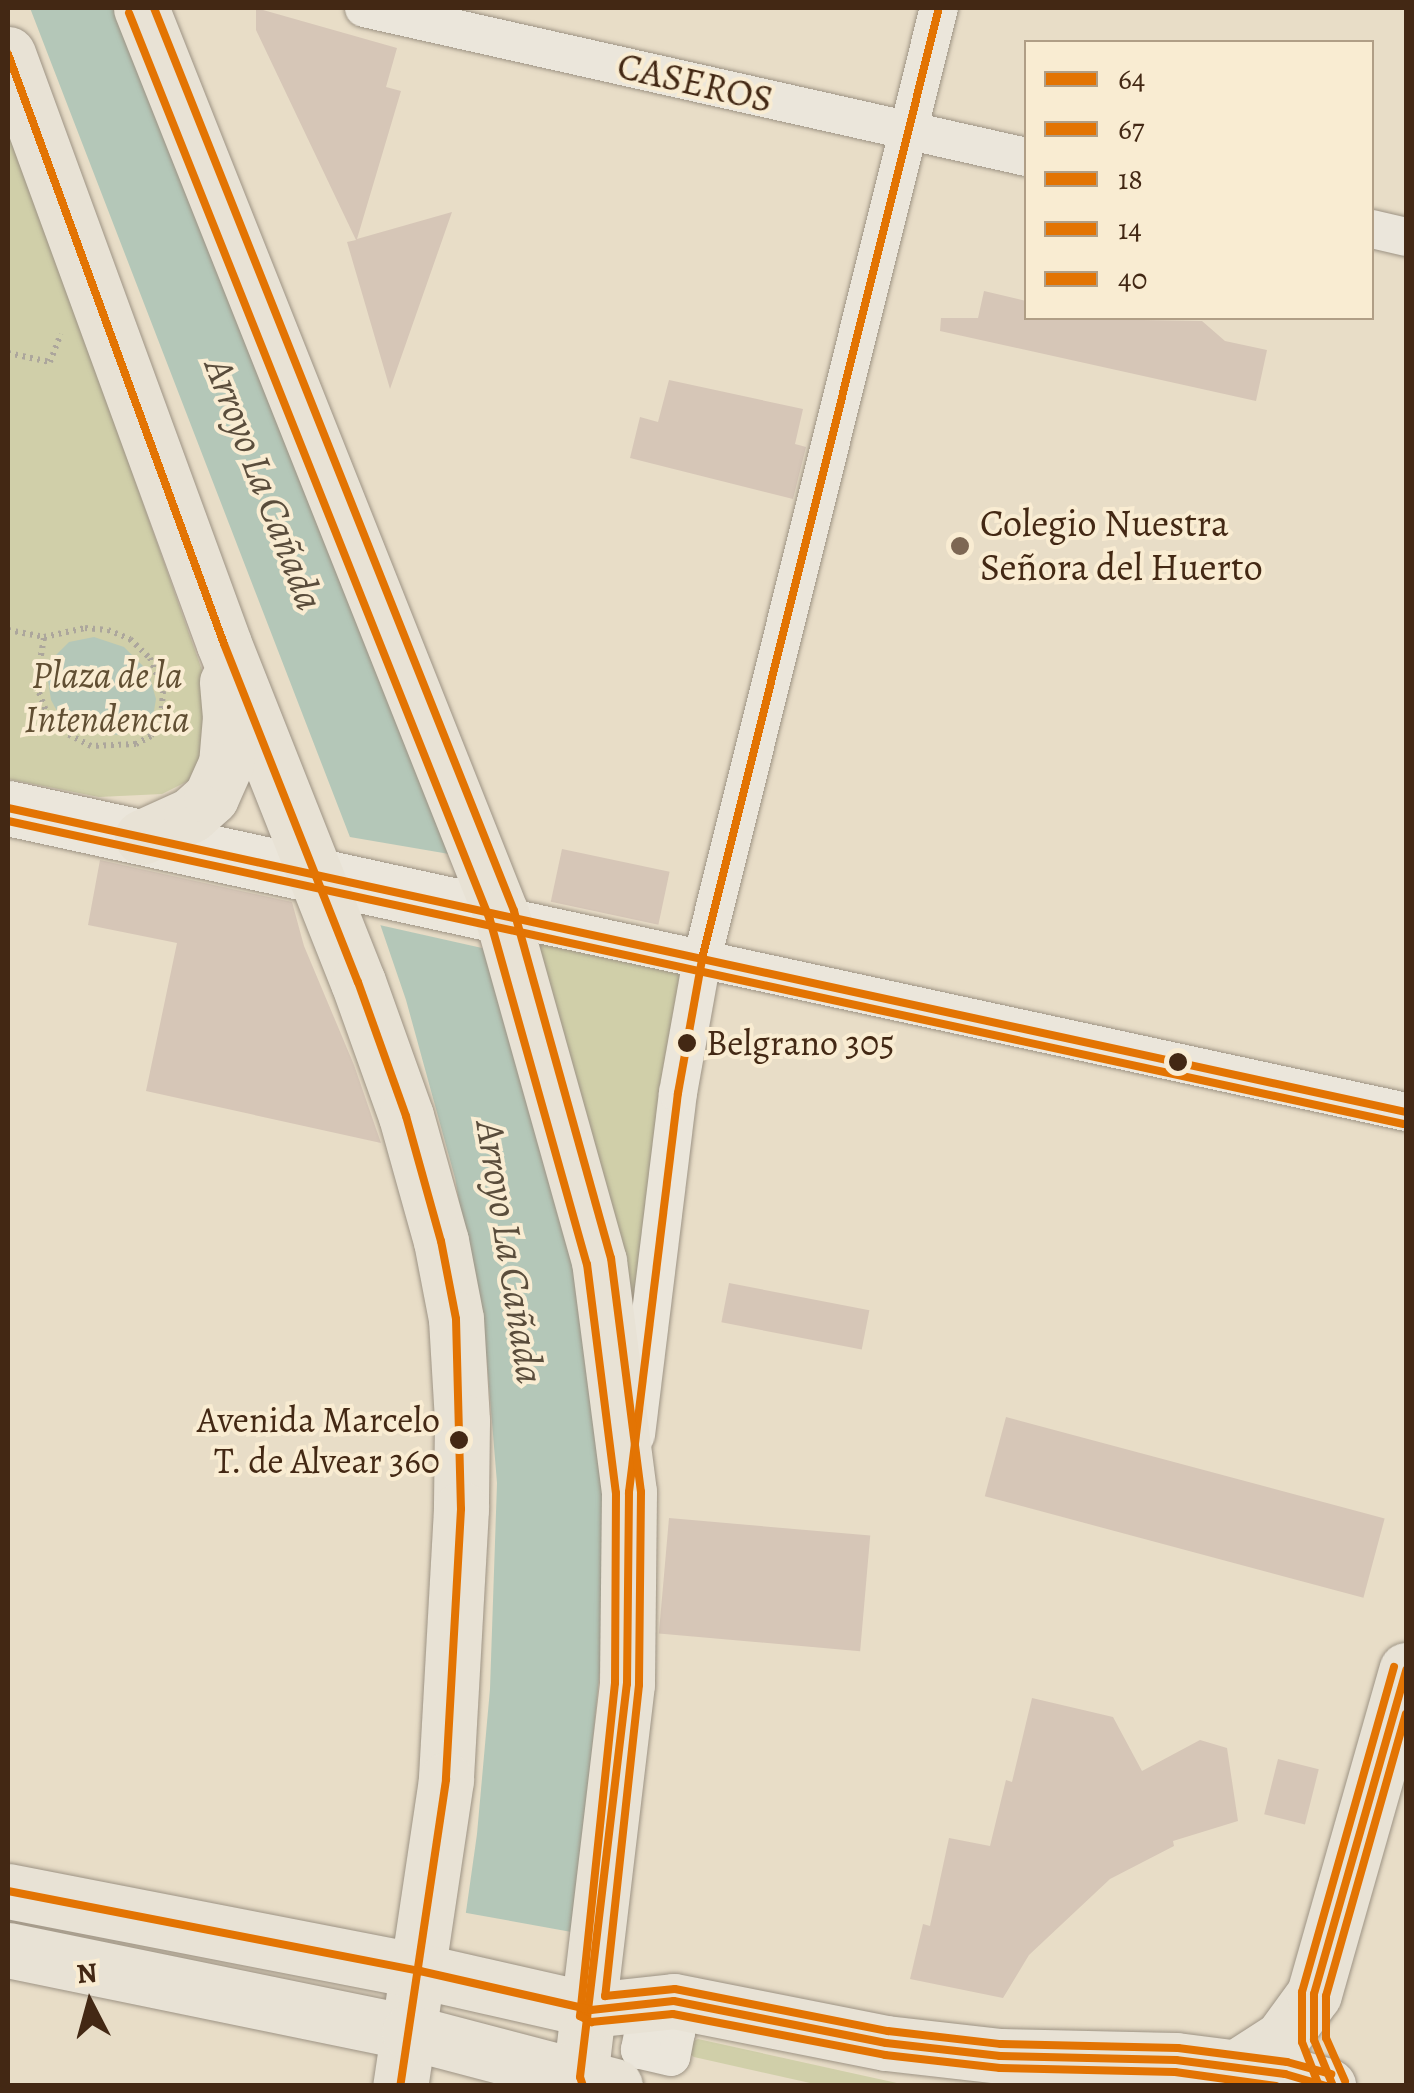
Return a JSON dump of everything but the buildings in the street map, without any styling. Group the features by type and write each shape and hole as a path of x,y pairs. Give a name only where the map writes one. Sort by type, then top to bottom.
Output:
{"main road":[{"path":"8,1950 409,2032 589,2083 591,2010 627,1684 630,1492 599,1261 543,1048 502,916 142,8"},
{"path":"8,54 224,644 406,1116 441,1241 456,1319 462,1421 450,1704 446,1780 400,2086"},
{"path":"142,837 191,815 211,797 226,764 230,717 224,644"},
{"path":"8,808 502,916"},
{"path":"8,1890 420,1971 591,2010 674,2002 886,2043 1000,2056 1176,2060 1233,2076 1331,2086 1314,2040 1314,1994 1406,1670"},
{"path":"1233,2076 1282,2038 1314,1994"}],"street":[{"name":"CASEROS","path":"364,8 1024,157"},
{"path":"630,1492 678,1094 702,959 939,8"},
{"path":"1374,230 1406,237"},
{"path":"502,916 1406,1112"}],"path":[{"path":"8,353 50,362"},
{"path":"8,630 44,637 85,628 108,630 130,639 150,658 163,691 162,723 151,736 136,744 91,746 64,732 48,716 36,684 44,637"}],"green space":[{"name":"Plaza de la Intendencia","path":"8,121 203,673 210,714 196,777 162,794 99,797 8,779"},
{"path":"502,916 702,959 629,1492"},
{"path":"698,2039 906,2085 819,2085 694,2057 688,2053 691,2042"}],"water":[{"name":"Arroyo La Cañada","path":"30,8 123,8 506,1001 551,1141 601,1397 604,1629 575,1920 539,2085 452,2011 477,1834 490,1689 497,1483 487,1361 455,1178 406,1000 353,845"},
{"path":"94,637 124,647 148,671 156,699 154,711 141,729 119,735 82,731 61,718 51,700 47,674 50,661 69,642"}],"pier":[{"path":"344,836 455,855 491,950 375,924"},
{"path":"461,1912 577,1933 544,2086 433,2086"}],"transit line":[{"name":"18","path":"154,8 514,911 611,1258 641,1492 639,1685 605,1996 675,1989 888,2031 1001,2044 1178,2048 1287,2062 1331,2074"},
{"name":"64","path":"583,2086 580,2077 627,1684 629,1492 678,1093 702,959 939,8"},
{"name":"67","path":"129,13 490,920 587,1264 616,1493 615,1683 580,2016 591,2022 673,2014 885,2055 1000,2068 1175,2072 1276,2086"},
{"name":"64","path":"8,54 224,644 358,982 406,1116 441,1241 456,1319 461,1509 446,1780 400,2086"},
{"name":"40","path":"8,808 1406,1112"},
{"path":"8,821 1403,1124"},
{"name":"18","path":"1319,2086 1302,2042 1302,1992 1394,1667"},
{"name":"14","path":"1333,2086 1314,2040 1314,1994 1406,1670"},
{"name":"67","path":"1345,2081 1326,2038 1326,1996 1406,1714"},
{"name":"14","path":"8,1891 420,1971 591,2010 674,2001 886,2043 1000,2056 1176,2060 1285,2074 1326,2086"}],"place":[{"name":"Colegio Nuestra Señora del Huerto","path":"960,546"},
{"name":"Belgrano 305","path":"687,1043"},
{"name":"Avenida Marcelo T. de Alvear 360","path":"459,1440"}]}
